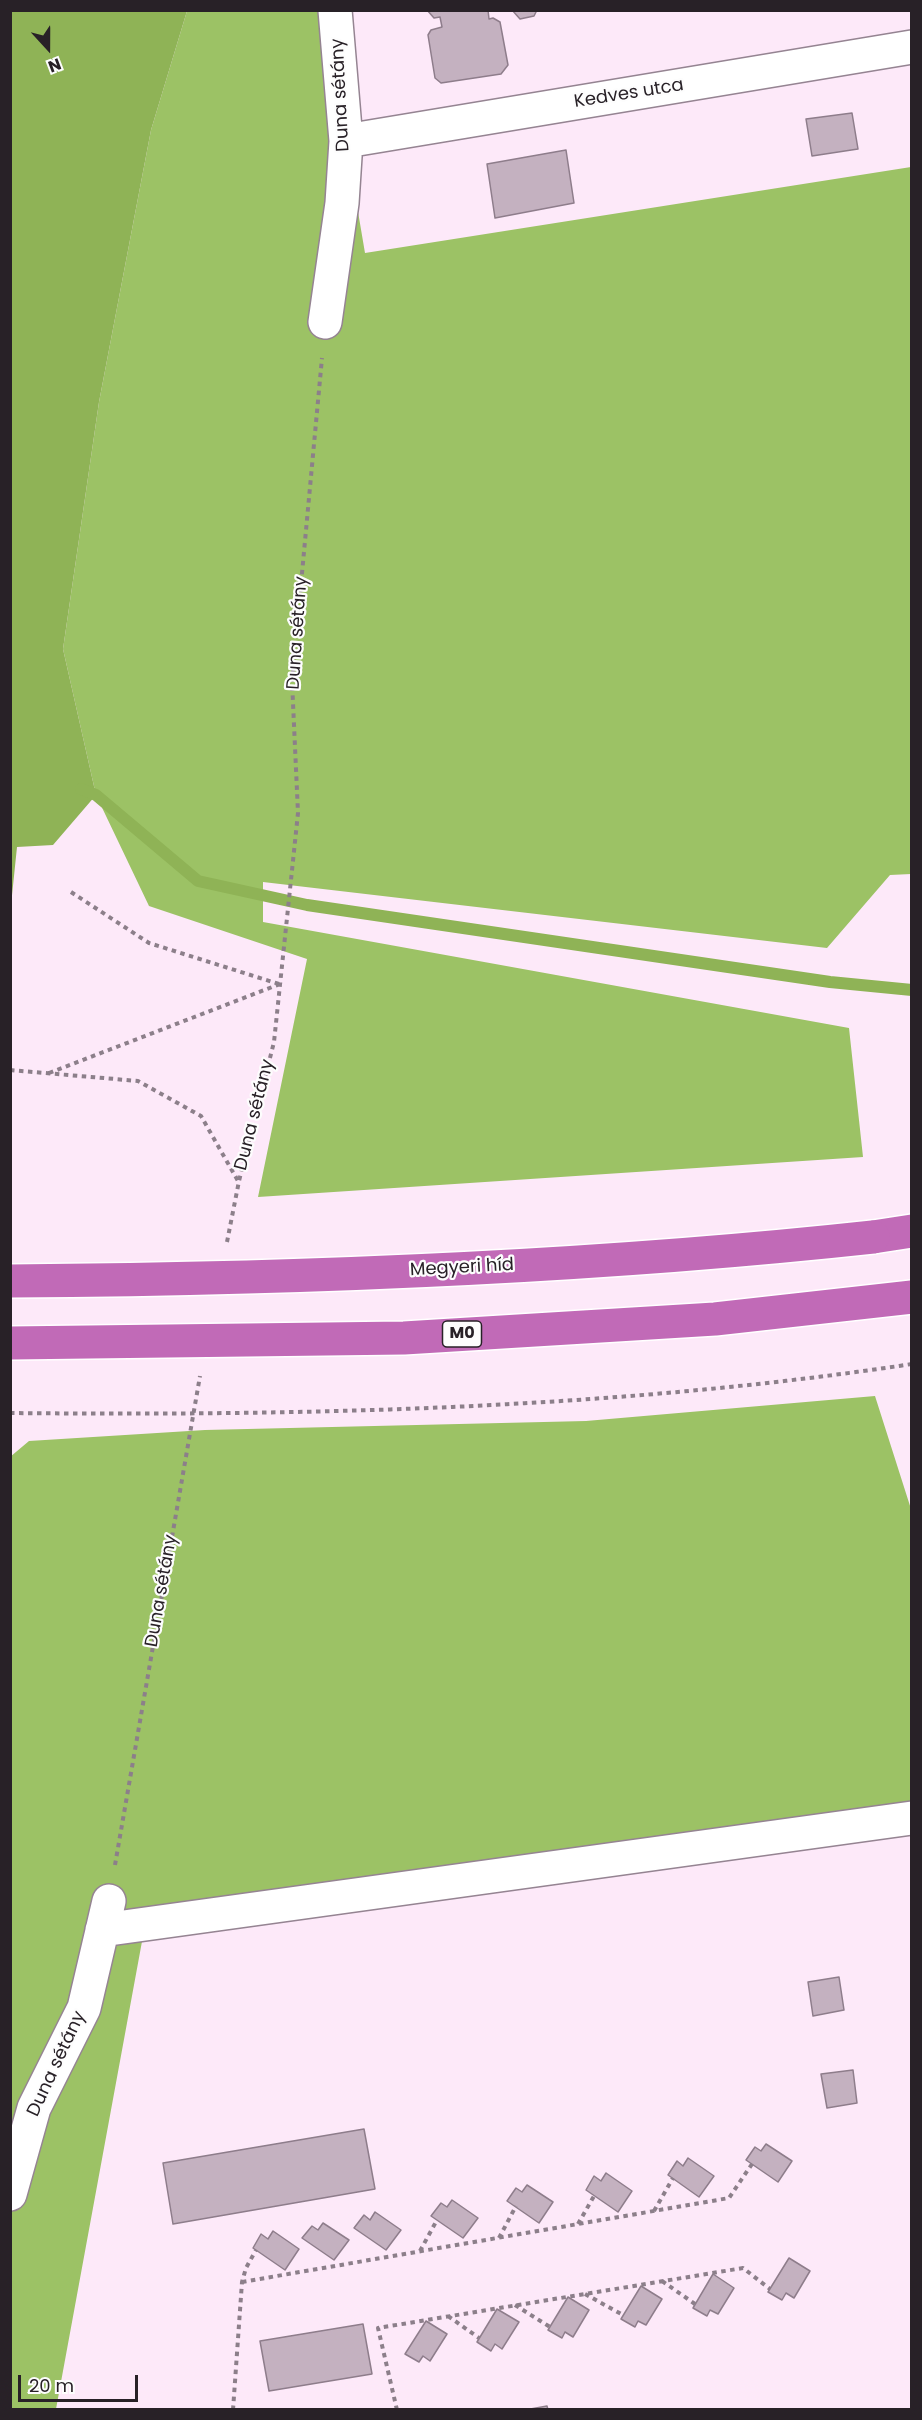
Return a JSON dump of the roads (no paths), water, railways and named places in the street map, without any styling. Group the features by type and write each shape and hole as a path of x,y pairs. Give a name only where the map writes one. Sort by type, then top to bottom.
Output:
{"highway":[{"name":"Megyeri híd","path":"10,1281 422,1271 724,1253 912,1231"},
{"name":"M0","path":"10,1343 404,1338 715,1319 912,1297"}],"street":[{"name":"Duna sétány","path":"325,322 342,203 346,141 335,10"},
{"name":"Kedves utca","path":"346,141 912,47"},
{"name":"Duna sétány","path":"10,2194 22,2109 84,2008 106,1916 912,1818"}],"waterway":[{"path":"81,789 96,795 198,881 307,905 830,982 912,990"}]}
